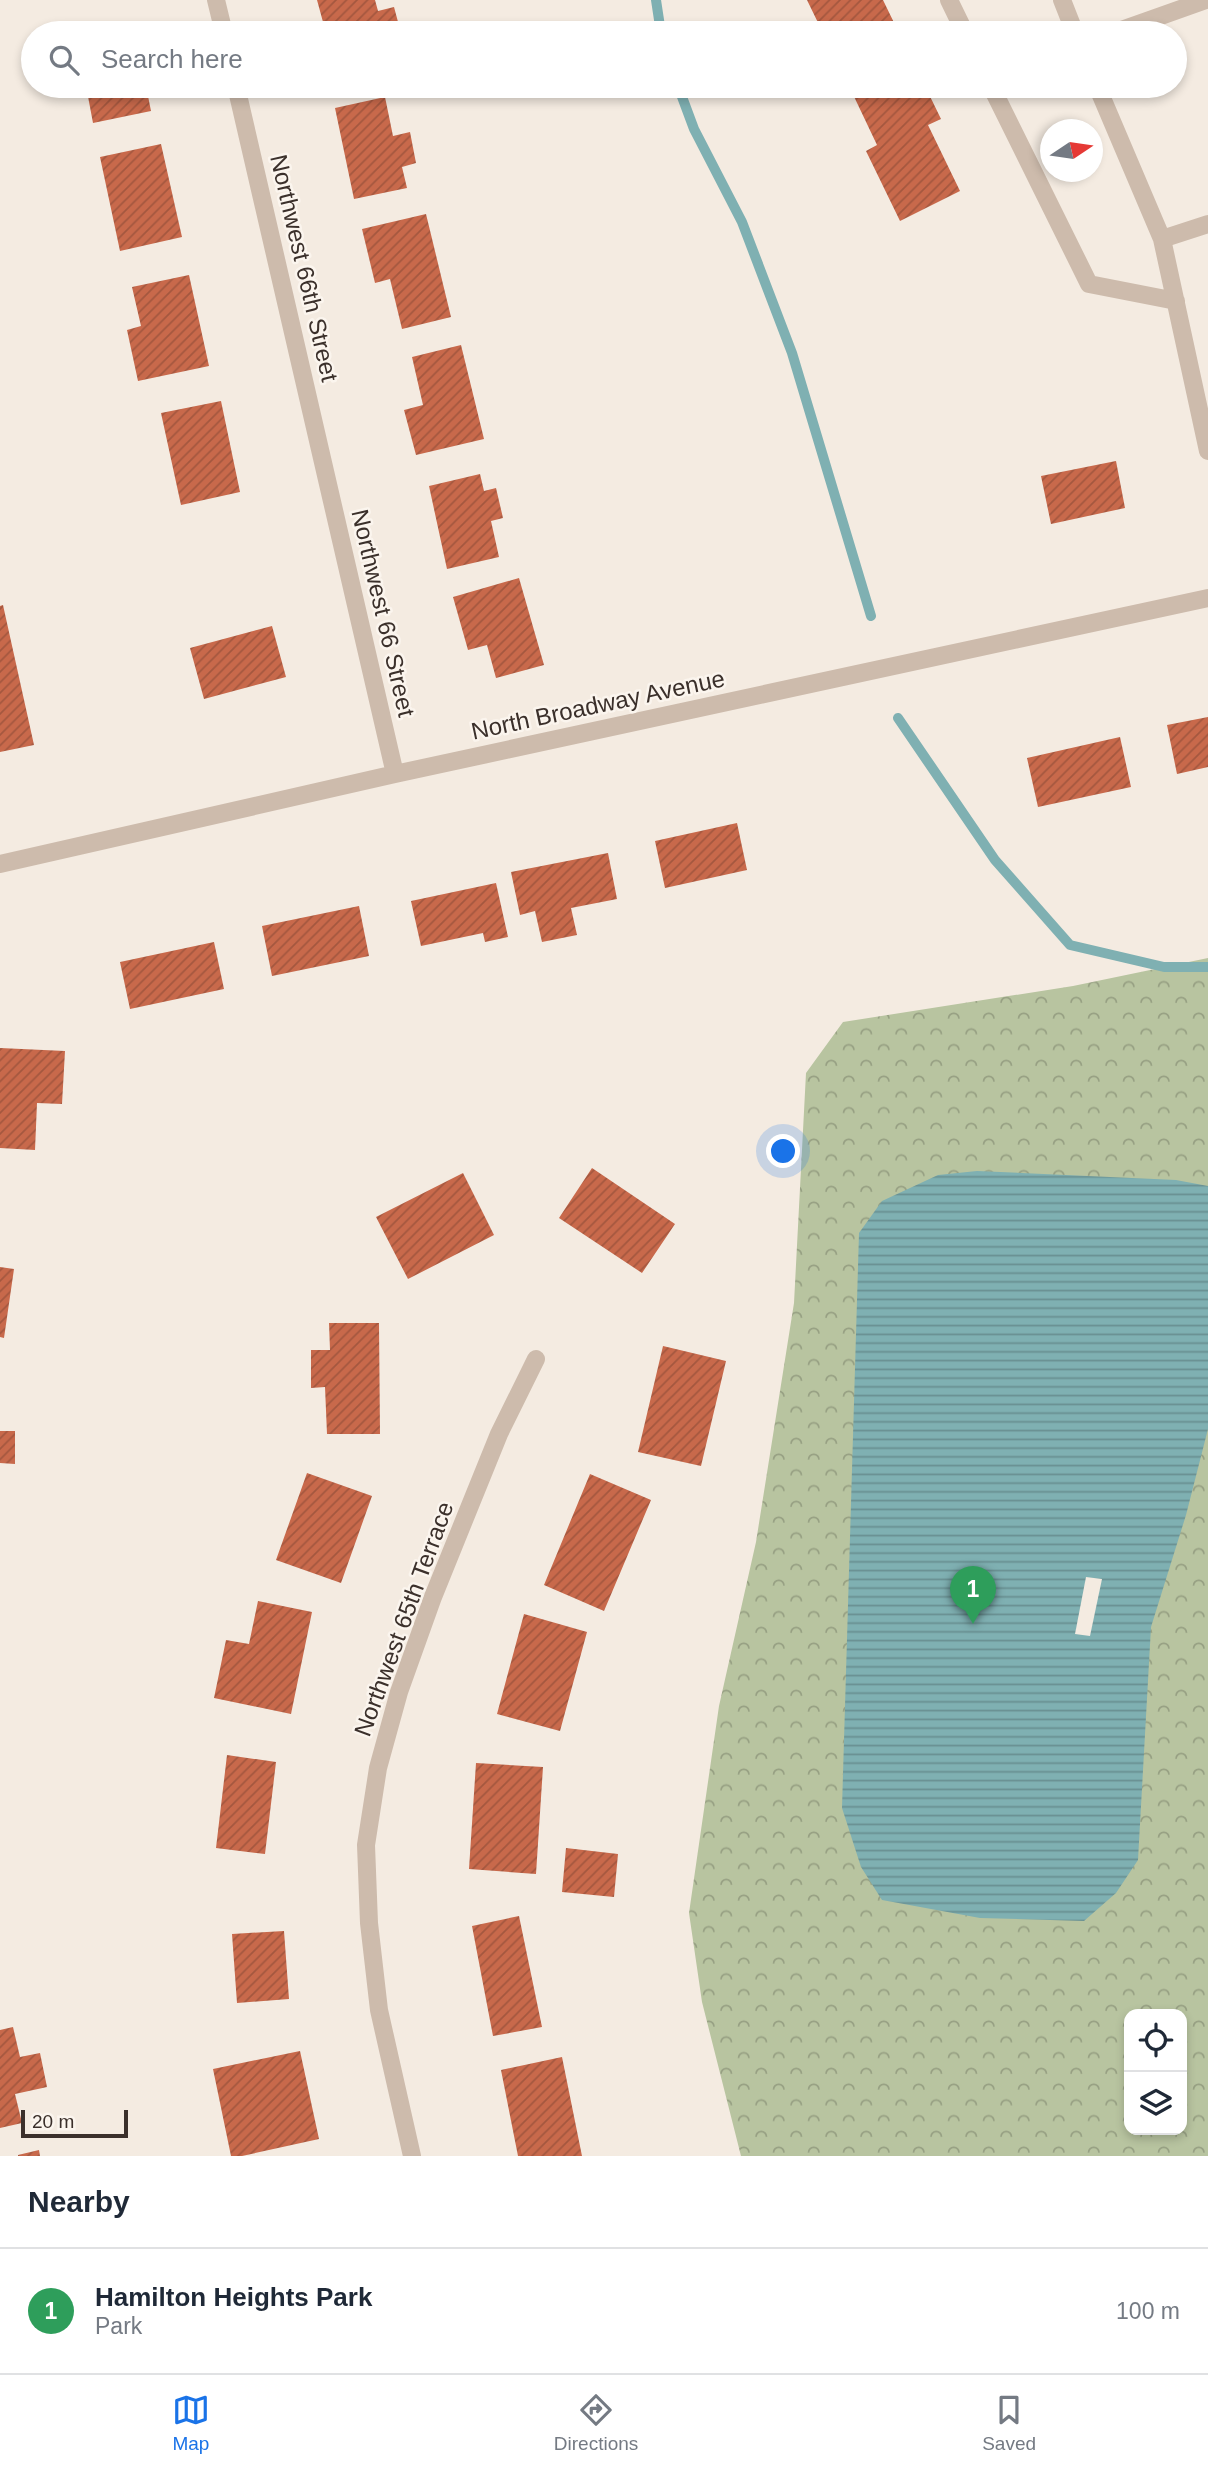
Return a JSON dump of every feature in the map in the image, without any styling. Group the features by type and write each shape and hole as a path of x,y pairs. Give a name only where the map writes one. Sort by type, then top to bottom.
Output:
{"street":[{"path":"216,0 221,21"},
{"path":"948,0 959,21"},
{"path":"1062,0 1070,21"},
{"path":"1147,21 1206,0"},
{"name":"Northwest 66th Street","path":"239,98 324,462"},
{"path":"997,98 1089,284 1176,301"},
{"path":"1102,98 1162,239 1208,451"},
{"path":"1162,239 1208,224"},
{"name":"Northwest 66 Street","path":"324,462 395,774"},
{"name":"North Broadway Avenue","path":"0,864 395,774 1208,598"},
{"name":"Northwest 65th Terrace","path":"412,2156 379,2010 369,1923 366,1845 378,1768 399,1692 433,1597 499,1434 536,1359"}],"green space":[{"path":"1208,958 1208,2156 741,2156 702,2002 689,1913 719,1706 756,1542 794,1303 806,1073 843,1022 1073,986"}],"water":[{"path":"977,1171 1176,1180 1208,1186 1208,1429 1186,1515 1151,1627 1138,1860 1116,1893 1084,1921 980,1918 882,1900 861,1867 842,1808 859,1233 882,1201 938,1175"}],"pier":[{"path":"1086,1577 1102,1579 1090,1636 1075,1634"}],"building":[{"path":"317,0 375,0 378,11 394,7 398,21 323,21"},
{"path":"807,0 883,0 893,21 817,21"},
{"path":"88,98 148,98 151,111 93,123"},
{"path":"385,98 393,136 410,132 416,163 402,167 407,188 354,199 335,108"},
{"path":"855,98 931,98 941,119 928,125 960,191 900,221 866,151 877,145"},
{"path":"161,144 182,237 120,251 100,157"},
{"path":"426,214 451,317 402,329 390,279 375,283 362,229"},
{"path":"189,275 209,366 138,381 127,330 141,326 132,287"},
{"path":"461,345 484,439 416,455 404,410 423,405 412,357"},
{"path":"221,401 240,492 181,505 161,413"},
{"path":"1116,461 1125,508 1051,524 1041,476"},
{"path":"480,474 484,491 496,488 503,518 491,521 499,557 447,569 429,486"},
{"path":"519,578 544,665 496,678 487,645 468,650 453,597"},
{"path":"3,605 34,745 0,752 0,606"},
{"path":"272,626 286,677 204,699 190,648"},
{"path":"1208,717 1208,767 1177,774 1167,725"},
{"path":"1120,737 1131,787 1038,807 1027,758"},
{"path":"737,823 747,870 665,888 655,841"},
{"path":"608,853 617,899 571,908 577,935 542,942 535,911 520,915 511,872"},
{"path":"496,883 508,937 485,942 483,933 421,946 411,901"},
{"path":"359,906 369,956 272,976 262,926"},
{"path":"214,942 224,989 130,1009 120,962"},
{"path":"0,1048 65,1051 62,1104 37,1103 35,1150 0,1148"},
{"path":"592,1168 675,1224 642,1273 559,1218"},
{"path":"463,1173 494,1235 408,1279 376,1217"},
{"path":"0,1267 14,1269 4,1338 0,1337"},
{"path":"329,1323 379,1323 380,1434 327,1434 325,1387 311,1388 311,1350 330,1350"},
{"path":"663,1346 726,1361 701,1466 638,1452"},
{"path":"0,1431 15,1431 15,1464 0,1463"},
{"path":"307,1473 372,1496 341,1583 276,1560"},
{"path":"590,1474 651,1500 604,1611 544,1585"},
{"path":"258,1601 312,1612 291,1714 214,1698 226,1640 249,1644"},
{"path":"524,1614 587,1632 560,1731 497,1714"},
{"path":"227,1755 276,1762 265,1854 216,1848"},
{"path":"476,1763 543,1767 536,1874 469,1869"},
{"path":"566,1848 618,1854 614,1897 562,1892"},
{"path":"519,1916 542,2027 493,2036 472,1926"},
{"path":"284,1931 289,1999 237,2003 232,1934"},
{"path":"13,2027 20,2057 40,2053 47,2087 15,2094 22,2123 0,2128 0,2030"},
{"path":"300,2051 319,2139 231,2156 213,2069"},
{"path":"562,2057 582,2156 518,2156 501,2070"},
{"path":"39,2150 40,2156 18,2156 18,2155"}],"waterway":[{"path":"656,0 659,21"},
{"path":"682,98 694,129 742,222 792,353 871,616"},
{"path":"898,718 995,860 1070,945 1164,967 1208,967"}],"place":[{"name":"Hamilton Heights Park","path":"973,1624"}]}
